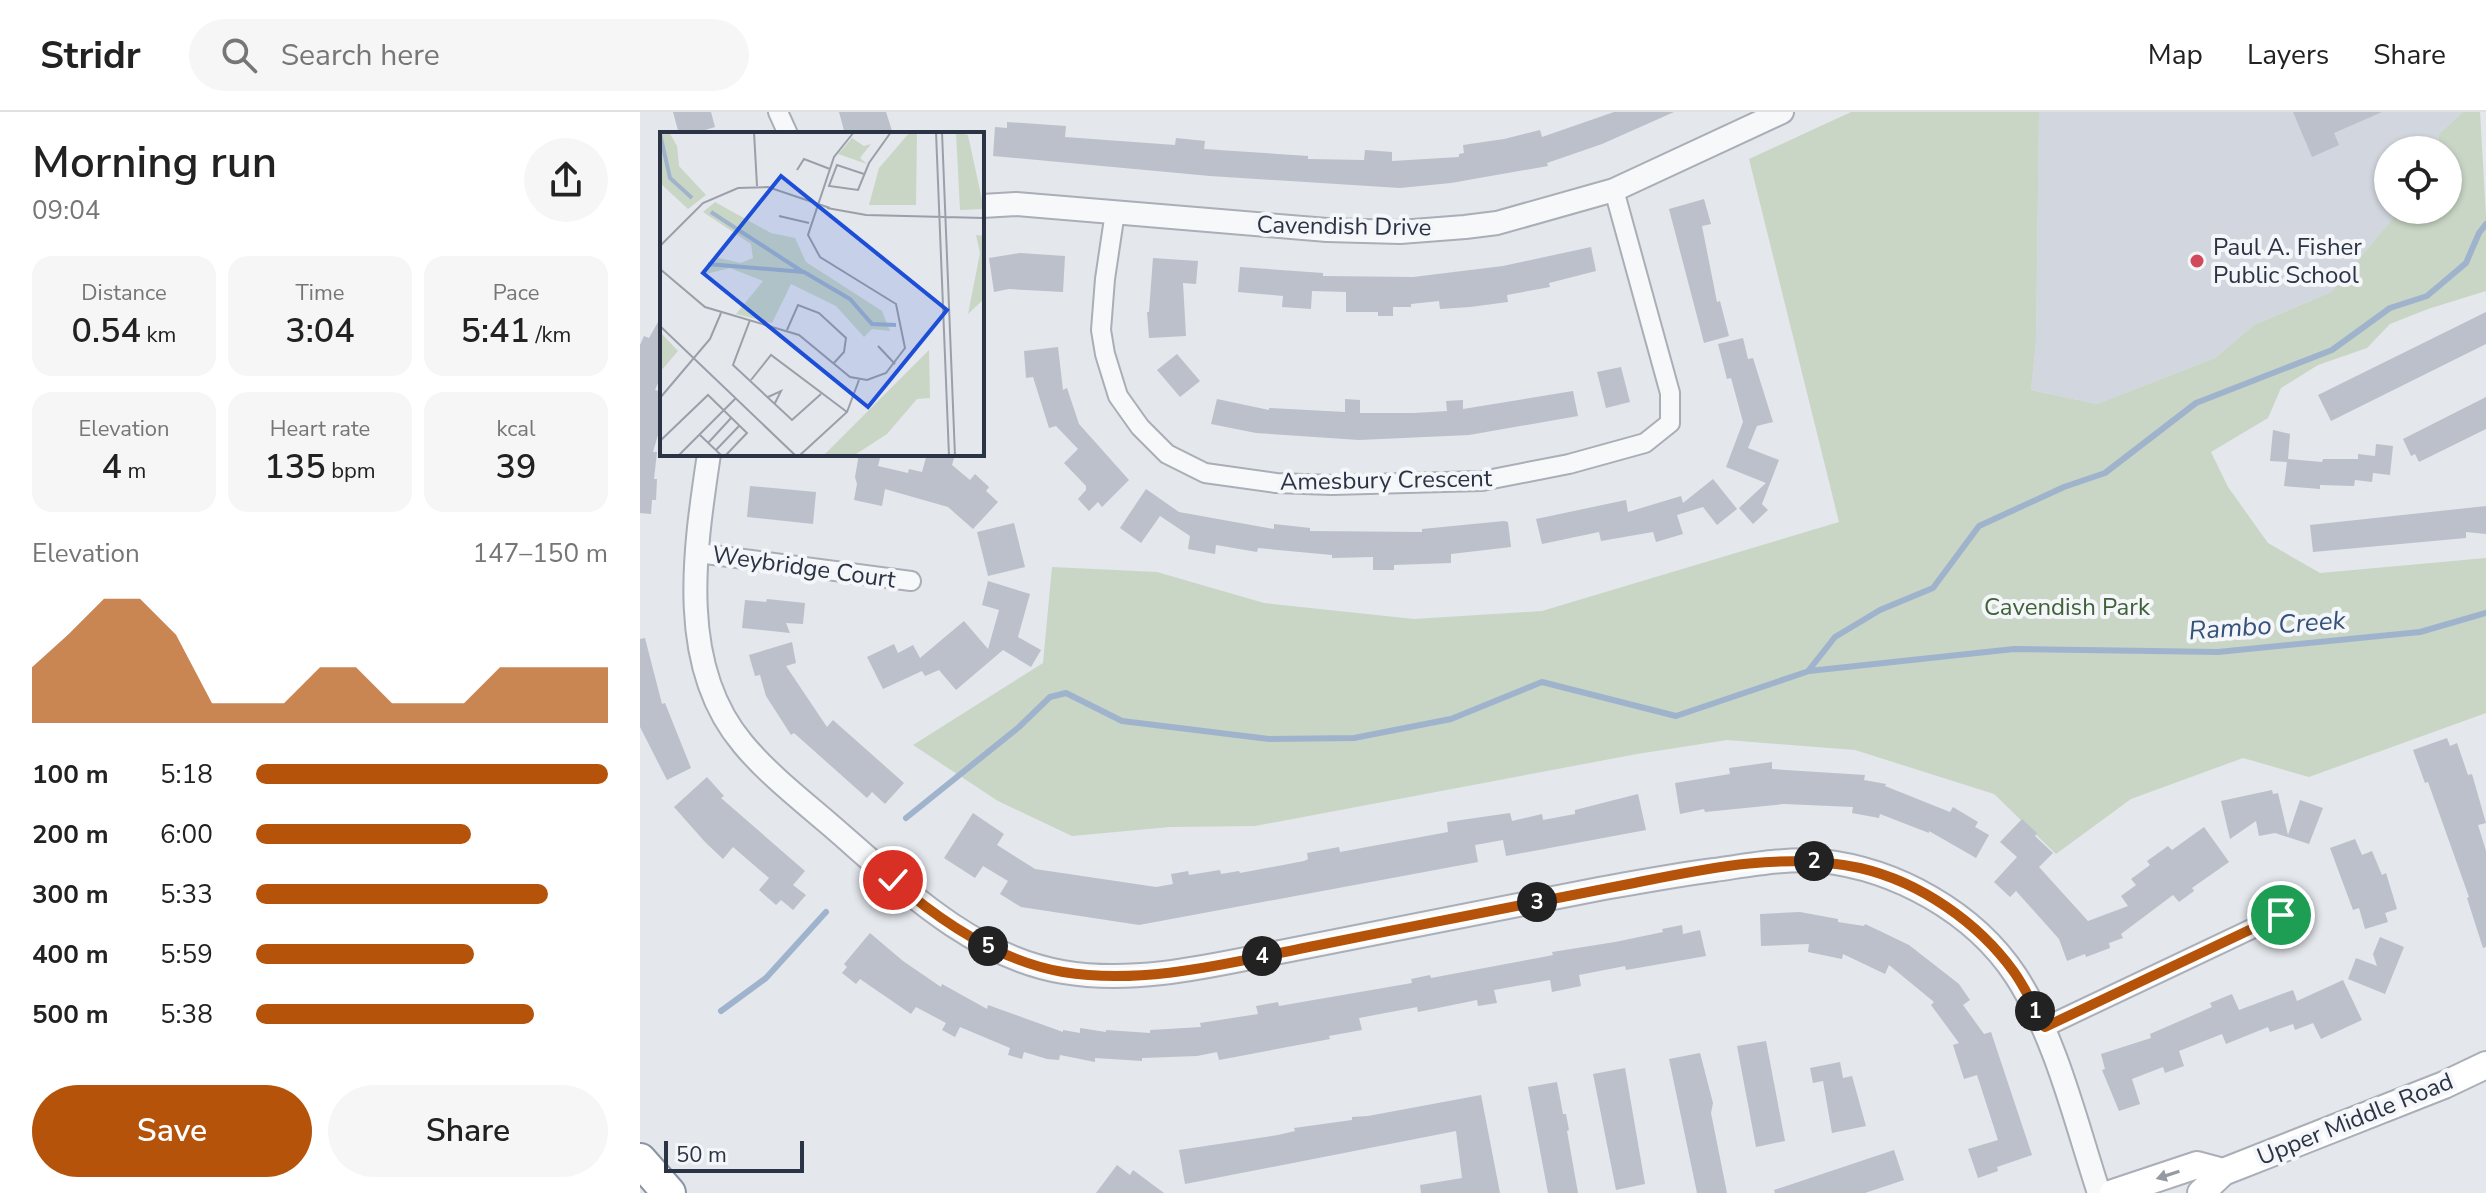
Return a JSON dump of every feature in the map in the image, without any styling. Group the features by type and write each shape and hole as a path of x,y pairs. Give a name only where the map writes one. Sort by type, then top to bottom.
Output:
{"highway":[{"path":"640,1160 669,1193"}],"main road":[{"name":"Upper Middle Road","path":"2201,1193 2223,1172 2444,1085 2486,1065"},
{"name":"Upper Middle Road","path":"2113,1193 2197,1165 2223,1172"}],"street":[{"path":"778,112 787,132"},
{"name":"Cavendish Drive","path":"984,206 1016,204 1327,230 1400,232 1497,223 1614,190 1782,112"},
{"name":"Amesbury Crescent","path":"1115,212 1101,330 1105,354 1118,396 1140,427 1167,454 1205,473 1276,483 1332,485 1482,481 1569,464 1645,443 1670,423 1670,393 1614,190"},
{"path":"709,456 698,553 695,618 703,661 720,709 742,744 821,818 926,909 985,945 1021,961 1063,972 1121,977 1211,966 1677,874 1783,861 1821,861 1862,869 1925,894 1956,914 1986,940 2014,973 2045,1027 2099,1193"},
{"name":"Weybridge Court","path":"698,553 911,581"},
{"path":"2045,1027 2281,915"}],"shaded area":[{"name":"Paul A. Fisher Public School","path":"2039,112 2463,112 2439,136 2374,136 2374,224 2388,224 2331,292 2254,325 2215,358 2097,404 2031,390 2036,343"}],"green space":[{"name":"Cavendish Park","path":"1851,112 2039,112 2036,343 2031,390 2097,404 2215,358 2254,325 2331,292 2388,224 2462,224 2462,136 2439,134 2463,112 2480,112 2486,215 2486,291 2390,324 2367,348 2318,365 2281,388 2268,418 2211,452 2228,487 2268,543 2320,573 2486,558 2486,713 2309,777 2243,758 2131,799 2056,854 1994,794 1855,750 1727,740 1255,826 1170,827 1072,836 998,801 913,745 1043,663 1052,567 1157,572 1264,603 1414,619 1542,611 1839,522 1749,159"}],"building":[{"path":"673,112 711,112 715,127 699,132 678,132"},
{"path":"839,112 886,112 892,132 844,132"},
{"path":"1614,112 1674,112 1602,144 1547,163 1548,166 1451,183 1400,188 1210,176 993,156 995,127 1007,128 1007,122 1066,126 1065,137 1175,145 1176,138 1205,141 1204,149 1308,156 1308,159 1364,160 1365,150 1392,152 1392,161 1459,157 1464,153 1463,145 1540,130 1542,137"},
{"path":"2293,112 2382,112 2334,133 2339,145 2312,157"},
{"path":"1704,199 1711,224 1702,226 1717,302 1720,301 1729,336 1704,343 1669,209"},
{"path":"1591,247 1596,271 1549,283 1550,287 1507,295 1508,302 1470,307 1440,309 1439,301 1393,307 1393,316 1378,316 1378,312 1346,312 1346,292 1312,291 1311,309 1282,307 1283,296 1238,292 1240,267 1323,273 1323,276 1413,277 1503,266"},
{"path":"1020,253 1065,256 1063,292 1009,289 994,292 989,258"},
{"path":"1153,258 1198,261 1196,284 1183,283 1186,336 1149,338 1147,312"},
{"path":"2486,312 2486,344 2331,421 2318,395"},
{"path":"660,319 660,379 655,390 660,391 660,428 653,452 657,452 654,479 657,479 656,500 652,500 651,514 640,513 640,345 644,336 649,338"},
{"path":"1743,338 1748,359 1753,358 1773,422 1757,426 1748,448 1779,460 1762,504 1768,510 1753,524 1739,508 1766,483 1726,467 1743,422 1718,344"},
{"path":"1058,347 1063,390 1067,388 1079,424 1129,480 1102,507 1098,502 1089,511 1078,499 1086,486 1064,463 1078,449 1056,426 1049,428 1033,377 1026,378 1024,351"},
{"path":"1177,354 1200,381 1180,397 1157,370"},
{"path":"1621,367 1630,402 1606,408 1597,372"},
{"path":"1573,391 1578,416 1469,435 1359,440 1256,433 1211,424 1217,399 1269,410 1345,412 1345,399 1360,400 1360,413 1414,413 1447,411 1446,401 1463,400 1463,409"},
{"path":"2486,397 2486,429 2419,462 2415,454 2411,456 2403,439"},
{"path":"2273,430 2290,434 2288,459 2322,462 2323,459 2358,459 2358,454 2375,456 2376,444 2393,446 2390,475 2373,473 2372,482 2355,480 2354,486 2320,485 2320,489 2284,486 2287,462 2270,461"},
{"path":"859,456 880,456 878,466 908,473 909,469 922,472 926,456 954,458 952,465 970,480 975,474 989,487 986,491 998,502 973,529 948,507 885,489 882,506 854,500"},
{"path":"1713,479 1737,509 1717,525 1703,507 1677,515 1683,534 1656,542 1653,532 1601,541 1599,532 1542,544 1536,519 1626,500 1628,512 1681,496 1683,503"},
{"path":"750,486 816,492 813,524 747,517"},
{"path":"1146,489 1179,512 1274,529 1274,524 1310,528 1310,531 1422,532 1422,529 1504,521 1508,522 1511,547 1451,554 1451,563 1394,565 1394,570 1373,570 1373,557 1332,558 1332,555 1258,548 1257,552 1216,545 1215,554 1188,549 1190,536 1160,516 1141,543 1120,528"},
{"path":"2486,506 2486,534 2466,532 2466,538 2313,552 2310,525"},
{"path":"1014,523 1025,567 988,576 977,532"},
{"path":"988,581 1030,594 1018,637 1041,650 1031,667 1003,650 956,690 939,670 925,676 922,671 883,689 867,657 894,644 898,653 913,645 920,658 964,621 988,649 999,610 982,605"},
{"path":"767,599 805,603 803,624 786,623 790,633 742,628 745,600 766,602"},
{"path":"645,638 662,704 665,703 691,768 667,780 640,727 640,639"},
{"path":"792,642 796,663 786,666 827,727 833,720 904,783 885,804 872,792 867,798 794,733 791,735 766,696 760,675 755,676 749,655"},
{"path":"2447,738 2450,746 2457,743 2468,775 2472,774 2486,823 2478,825 2486,851 2486,947 2483,948 2469,897 2428,782 2425,783 2413,750"},
{"path":"1772,762 1772,769 1865,775 1864,780 1886,784 1950,812 1953,807 1978,822 1975,827 1989,835 1976,858 1929,831 1880,814 1879,818 1852,813 1853,807 1784,804 1705,812 1704,809 1680,814 1675,783 1730,774 1729,768"},
{"path":"707,777 724,796 721,798 805,871 793,885 806,895 793,910 781,900 776,905 759,890 769,878 733,847 723,859 674,807"},
{"path":"2272,790 2273,794 2278,793 2288,835 2300,800 2323,808 2309,844 2275,833 2259,836 2256,821 2230,839 2221,801"},
{"path":"1638,794 1646,830 1506,856 1503,840 1475,845 1478,862 1139,925 1021,907 1000,894 1008,881 983,866 975,878 944,858 973,813 1004,834 997,845 1035,869 1156,887 1173,884 1171,874 1188,871 1189,875 1220,870 1221,874 1240,873 1304,861 1308,859 1307,853 1339,847 1340,852 1448,832 1447,822 1510,813 1512,821 1542,814 1543,820 1575,814 1575,810"},
{"path":"2022,819 2053,853 2039,867 2088,921 2128,906 2121,896 2136,885 2131,879 2150,865 2147,861 2168,846 2172,850 2204,827 2229,862 2192,888 2194,891 2179,902 2173,895 2121,934 2123,938 2109,943 2110,948 2067,961 2059,939 2016,891 2010,897 1994,882 2017,857 2000,842"},
{"path":"2355,839 2362,855 2372,851 2382,875 2386,873 2397,909 2385,913 2388,922 2365,929 2359,908 2353,910 2330,848"},
{"path":"1800,912 1838,919 1838,922 1865,924 1909,945 1959,984 1970,1000 1963,1005 1984,1034 1991,1032 2032,1155 1997,1167 1998,1171 1978,1178 1968,1149 1998,1140 1977,1075 1964,1079 1953,1045 1959,1043 1931,1005 1934,1002 1889,965 1885,974 1843,954 1842,959 1808,952 1809,944 1761,946 1760,914"},
{"path":"1682,925 1683,934 1700,930 1706,956 1579,975 1581,986 1552,992 1550,980 1494,990 1497,1003 1478,1006 1477,1000 1418,1012 1417,1007 1359,1018 1362,1030 1219,1060 1217,1052 1142,1058 1142,1061 1095,1058 1095,1062 1060,1055 1059,1060 1047,1059 1024,1052 1022,1059 1008,1055 1010,1048 960,1027 955,1037 942,1030 946,1023 916,1007 911,1014 860,979 856,984 842,973 847,967 844,964 870,933 941,987 942,984 987,1009 988,1005 1063,1032 1080,1033 1080,1028 1150,1033 1150,1030 1201,1027 1200,1023 1258,1014 1256,1006 1278,1002 1279,1006 1412,983 1411,979 1538,958 1553,955 1552,952 1615,942"},
{"path":"2380,937 2404,947 2385,994 2348,979 2356,958 2377,966 2373,954"},
{"path":"2343,980 2362,1020 2321,1039 2313,1023 2295,1030 2293,1024 2270,1032 2268,1027 2226,1044 2222,1034 2179,1051 2184,1066 2165,1073 2163,1067 2132,1079 2140,1104 2119,1111 2102,1070 2105,1069 2101,1054 2151,1038 2150,1034 2212,1007 2210,1003 2232,994 2239,1010 2293,990 2297,1001"},
{"path":"1766,1041 1785,1141 1756,1147 1737,1046"},
{"path":"1700,1053 1713,1103 1711,1113 1727,1193 1697,1193 1669,1059"},
{"path":"1840,1062 1843,1078 1852,1076 1866,1126 1832,1133 1823,1081 1813,1083 1810,1068"},
{"path":"1625,1068 1645,1184 1616,1190 1593,1074"},
{"path":"1557,1082 1563,1114 1566,1114 1578,1193 1548,1193 1528,1087"},
{"path":"1481,1095 1500,1193 1421,1193 1420,1185 1462,1178 1456,1131 1185,1184 1179,1150 1278,1135 1295,1131 1294,1128"},
{"path":"1894,1150 1904,1180 1865,1193 1775,1193 1774,1190"},
{"path":"1117,1165 1130,1175 1133,1170 1164,1193 1096,1193"}],"waterway":[{"path":"1809,670 1835,637 1880,610 1933,588 1979,526 2064,487 2105,473 2196,403 2332,350 2390,308 2427,296 2466,263 2486,224"},
{"name":"Rambo Creek","path":"906,818 1019,727 1050,697 1066,693 1122,721 1269,739 1354,738 1451,719 1542,682 1676,716 1809,671 2014,649 2218,652 2420,632 2486,613"},
{"path":"721,1011 766,978 826,912"}],"place":[{"name":"Paul A. Fisher Public School","path":"2197,261"}],"route":[{"path":"893,880 926,909 985,945 1021,961 1063,972 1121,977 1211,966 1677,874 1783,861 1821,861 1862,869 1895,880 1956,914 1986,940 2014,973 2045,1027 2281,915"}]}
